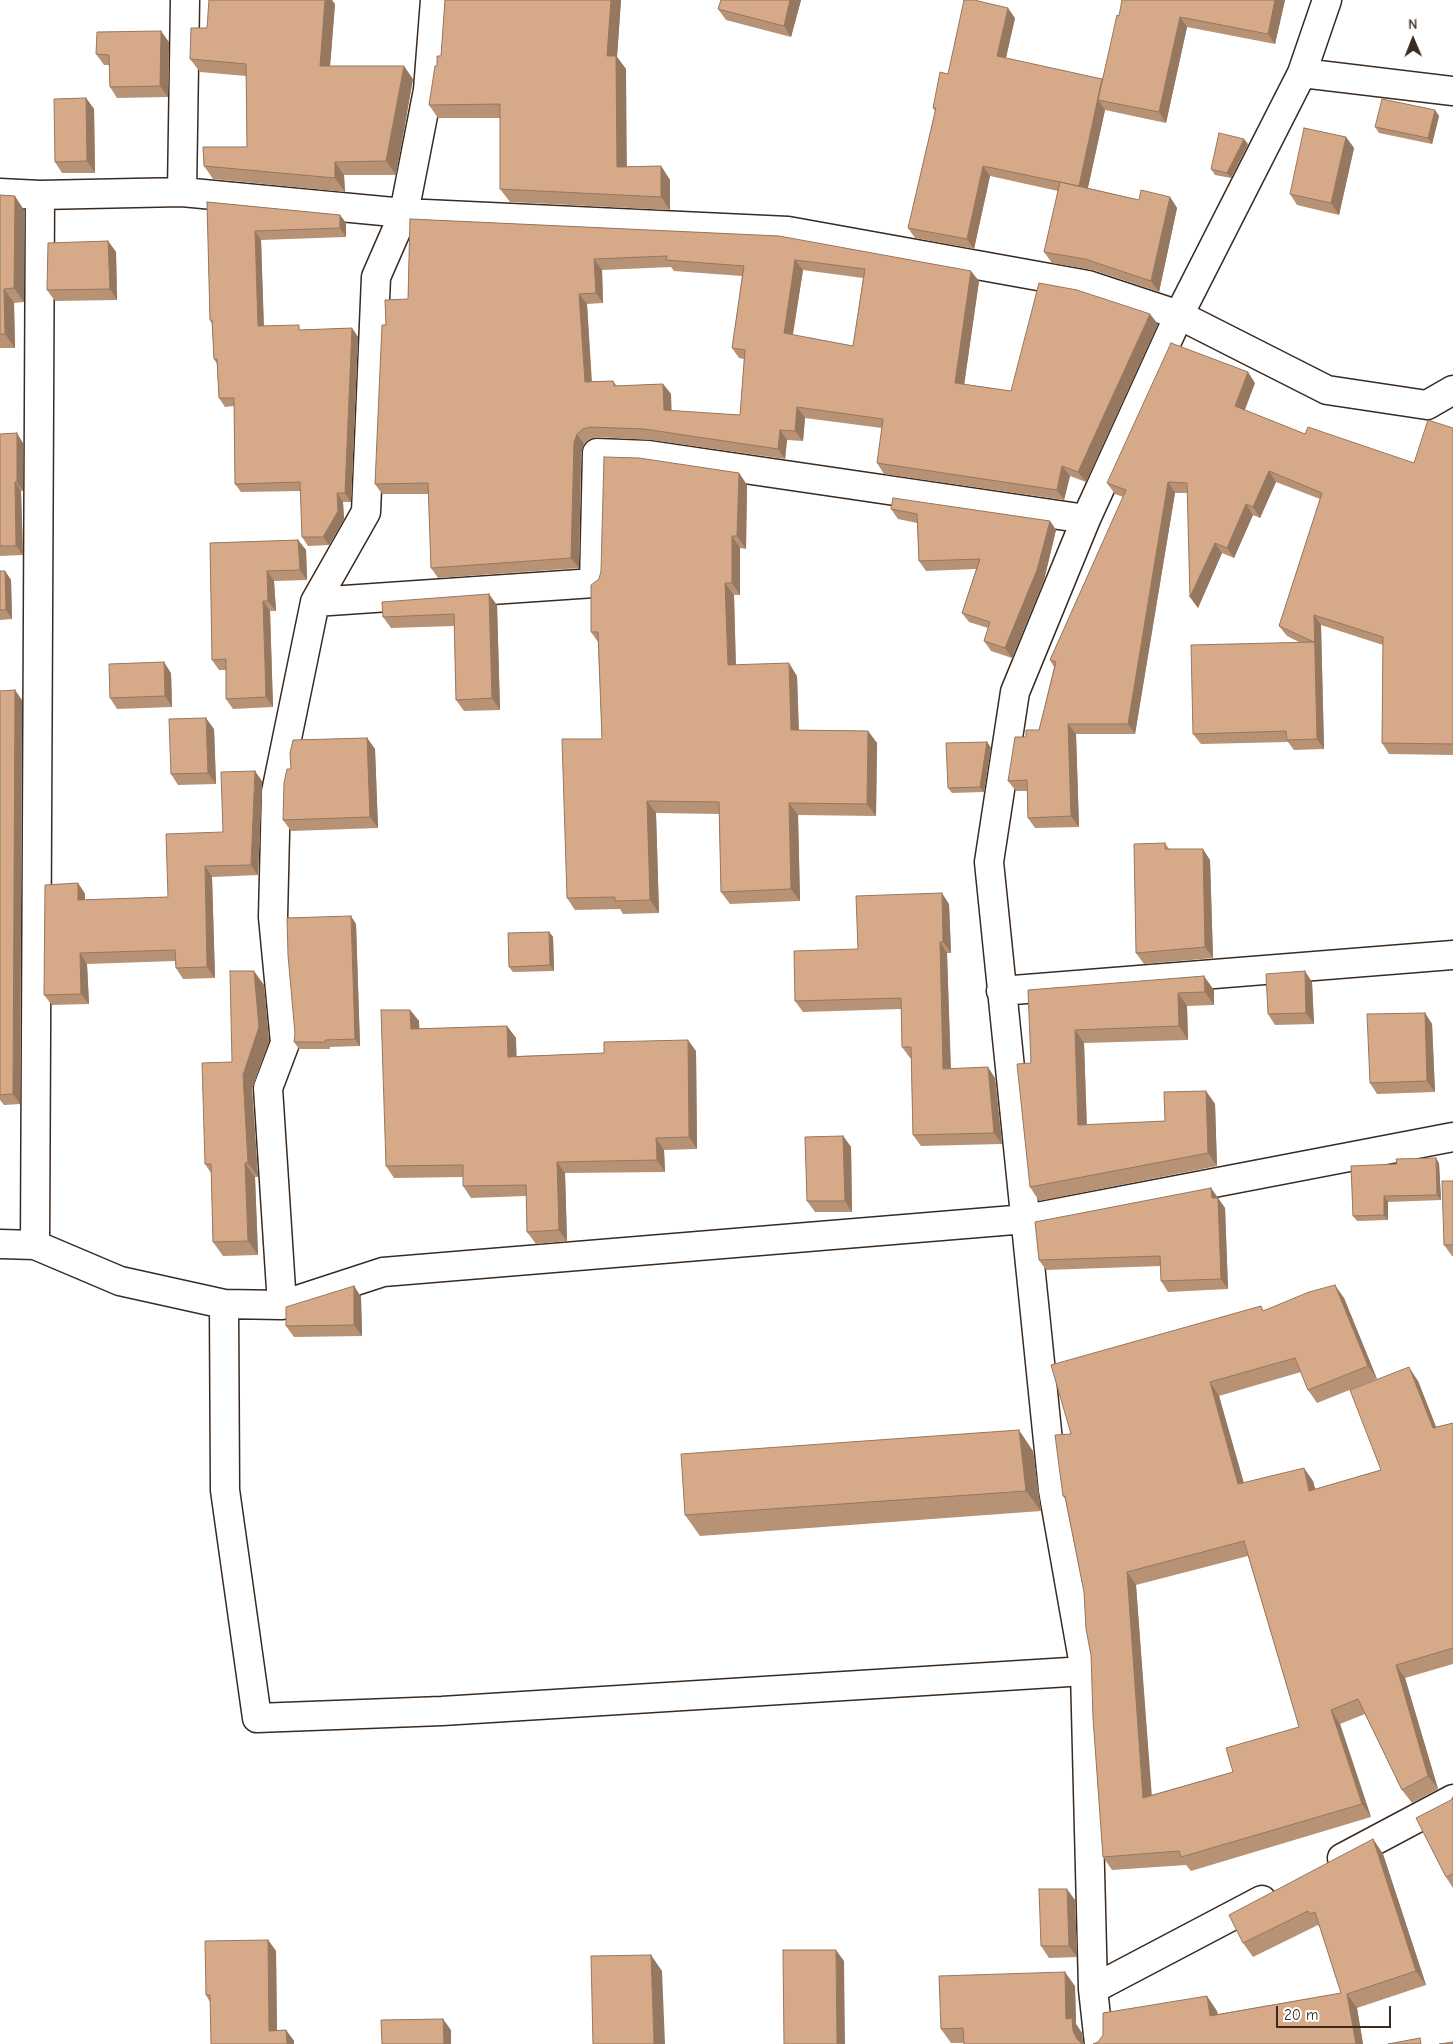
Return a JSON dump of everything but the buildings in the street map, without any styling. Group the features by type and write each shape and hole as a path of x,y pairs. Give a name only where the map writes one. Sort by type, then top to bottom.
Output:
{"street":[{"path":"182,192 185,0"},
{"path":"282,1304 268,1088 285,1043 273,917 276,792 315,602 366,512 376,277 404,213 428,90 435,0"},
{"path":"1099,2044 1092,1989 1085,1672 1053,1490 989,862 1015,692 1086,519 1179,315 1302,73 1327,0"},
{"path":"1302,73 1453,91"},
{"path":"0,193 40,195 182,192 404,213 788,230 1088,284 1179,315 1327,390 1427,405 1453,390"},
{"path":"35,1245 40,195"},
{"path":"315,602 594,583 597,453 649,455 1086,519"},
{"path":"1001,991 1453,956"},
{"path":"0,1244 35,1245 120,1281 224,1304 282,1304 383,1272 1026,1219 1453,1138"},
{"path":"224,1304 225,1490 257,1718 442,1711 1085,1672"},
{"path":"1321,1868 1453,1799"},
{"path":"1092,1989 1286,1887"}]}
